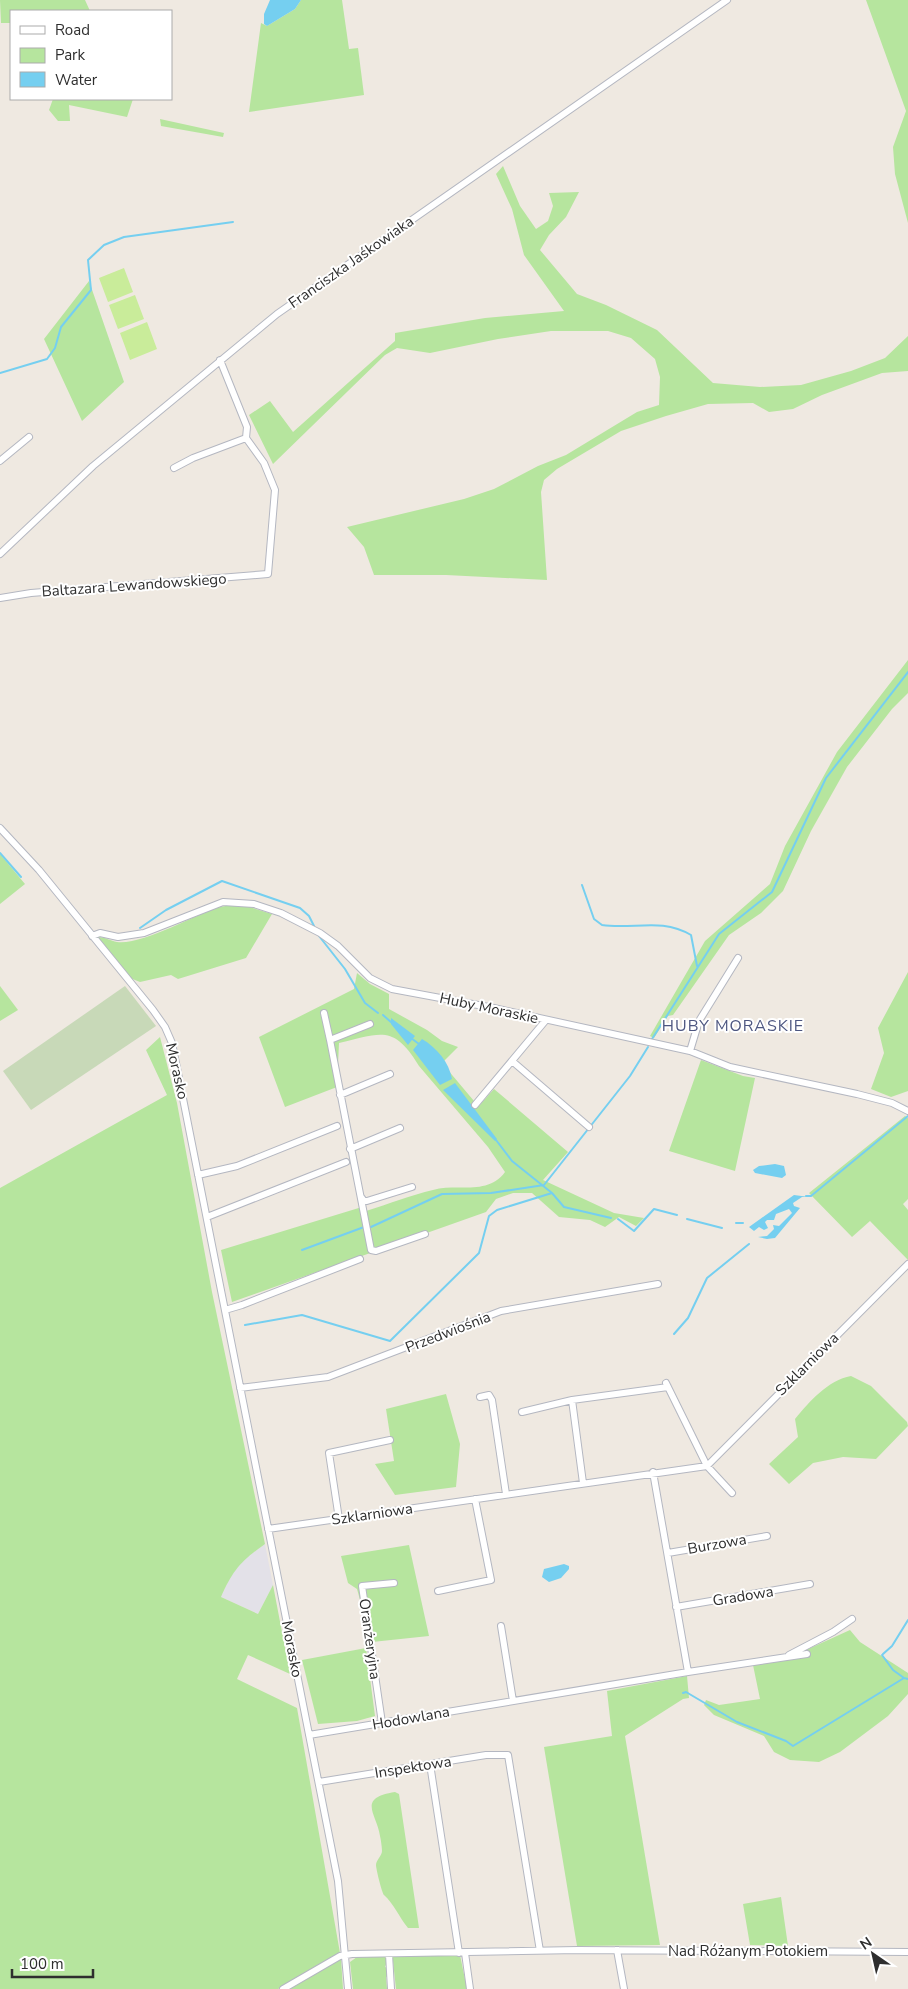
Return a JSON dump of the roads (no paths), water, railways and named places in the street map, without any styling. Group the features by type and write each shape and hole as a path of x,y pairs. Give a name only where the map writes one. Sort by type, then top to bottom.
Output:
{"street":[{"name":"Franciszka Jaśkowiaka","path":"0,554 92,466 220,360 329,277 727,0"},
{"path":"174,468 193,458 246,438 247,427 220,360"},
{"path":"0,461 29,437"},
{"name":"Baltazara Lewandowskiego","path":"0,598 32,592 268,574 275,490 264,463 246,438"},
{"name":"Morasko","path":"0,828 39,870 157,1015 169,1034 176,1060 338,1881 348,1989"},
{"name":"Huby Moraskie","path":"92,936 100,933 118,937 144,933 222,902 254,904 281,913 329,938 370,978 380,985 690,1051 730,1067 857,1094 892,1103 908,1111"},
{"path":"690,1051 699,1021 738,958"},
{"path":"324,1013 350,1149 373,1251 425,1234"},
{"path":"475,1105 546,1020"},
{"path":"330,1040 370,1024"},
{"path":"512,1062 589,1127"},
{"path":"340,1095 390,1074"},
{"path":"198,1175 238,1166 338,1126"},
{"path":"350,1149 400,1128"},
{"path":"207,1218 346,1162"},
{"path":"361,1197 364,1201 368,1201 412,1187"},
{"path":"225,1310 360,1259"},
{"name":"Szklarniowa","path":"268,1529 653,1472 707,1466 908,1264"},
{"name":"Przedwiośnia","path":"240,1388 328,1377 501,1311 658,1284"},
{"path":"522,1412 572,1400 667,1385 707,1466 732,1493"},
{"path":"480,1397 489,1395 492,1400 506,1494"},
{"path":"572,1400 583,1483"},
{"path":"339,1518 329,1453 390,1440"},
{"path":"653,1472 688,1672"},
{"path":"438,1591 491,1580 475,1499"},
{"name":"Burzowa","path":"668,1553 767,1536"},
{"name":"Oranżeryjna","path":"382,1723 362,1586 394,1583"},
{"name":"Gradowa","path":"676,1608 810,1584"},
{"name":"Hodowlana","path":"786,1656 833,1632 852,1619"},
{"path":"501,1626 513,1701"},
{"name":"Hodowlana","path":"309,1736 688,1672 807,1654"},
{"name":"Inspektowa","path":"319,1782 486,1755 508,1755 540,1950"},
{"path":"430,1764 462,1953 470,1989"},
{"name":"Nad Różanym Potokiem","path":"346,1954 540,1950 908,1952"},
{"path":"617,1950 624,1989"},
{"path":"283,1989 346,1954"},
{"path":"388,1954 392,1989"}],"water":[{"path":"270,0 301,0 295,9 267,26 264,24 264,14"},
{"path":"391,1018 415,1036 408,1045 391,1024"},
{"path":"422,1039 442,1056 452,1079 440,1085 413,1050"},
{"path":"455,1083 497,1139 495,1141 443,1090"},
{"path":"775,1164 784,1166 786,1175 782,1178 755,1173 753,1170 759,1166"},
{"path":"794,1195 809,1197 802,1197 793,1203 794,1206 800,1208 775,1238 758,1237 767,1236 774,1229 773,1225 779,1226 792,1213 789,1209 776,1214 774,1220 767,1220 765,1222 768,1228 764,1230 759,1227 754,1231 749,1227"},
{"path":"564,1564 569,1566 569,1569 561,1578 549,1582 542,1577 544,1569"}],"waterway":[{"path":"0,373 47,359 55,348 61,327 91,290 88,260 104,245 124,237 233,222"},
{"path":"652,1039 719,934 772,892 826,778 908,672"},
{"path":"0,853 21,877"},
{"path":"140,928 166,910 222,881 300,908 309,916 314,926"},
{"path":"582,885 594,919 602,925 658,925 680,930 691,935 697,966"},
{"path":"319,936 345,969 365,1003 378,1013"},
{"path":"383,1015 392,1023"},
{"path":"411,1038 419,1044"},
{"path":"544,1185 630,1076 648,1047"},
{"path":"806,1196 811,1196 908,1116"},
{"path":"496,1140 512,1161 552,1193 564,1207 611,1218"},
{"path":"371,1227 442,1194 491,1193 544,1185"},
{"path":"245,1325 302,1315 390,1341 479,1253 489,1216 497,1210 552,1193"},
{"path":"618,1219 634,1231 654,1209 677,1215"},
{"path":"687,1219 722,1228"},
{"path":"736,1223 743,1223"},
{"path":"302,1250 364,1227"},
{"path":"674,1334 688,1318 707,1278 749,1244"},
{"path":"883,1654 892,1646 908,1620"},
{"path":"882,1655 893,1670 904,1678"},
{"path":"683,1693 686,1692 737,1722 786,1741 793,1746 904,1678 908,1679"}],"district":[{"name":"HUBY MORASKIE","path":"733,1025"}]}
